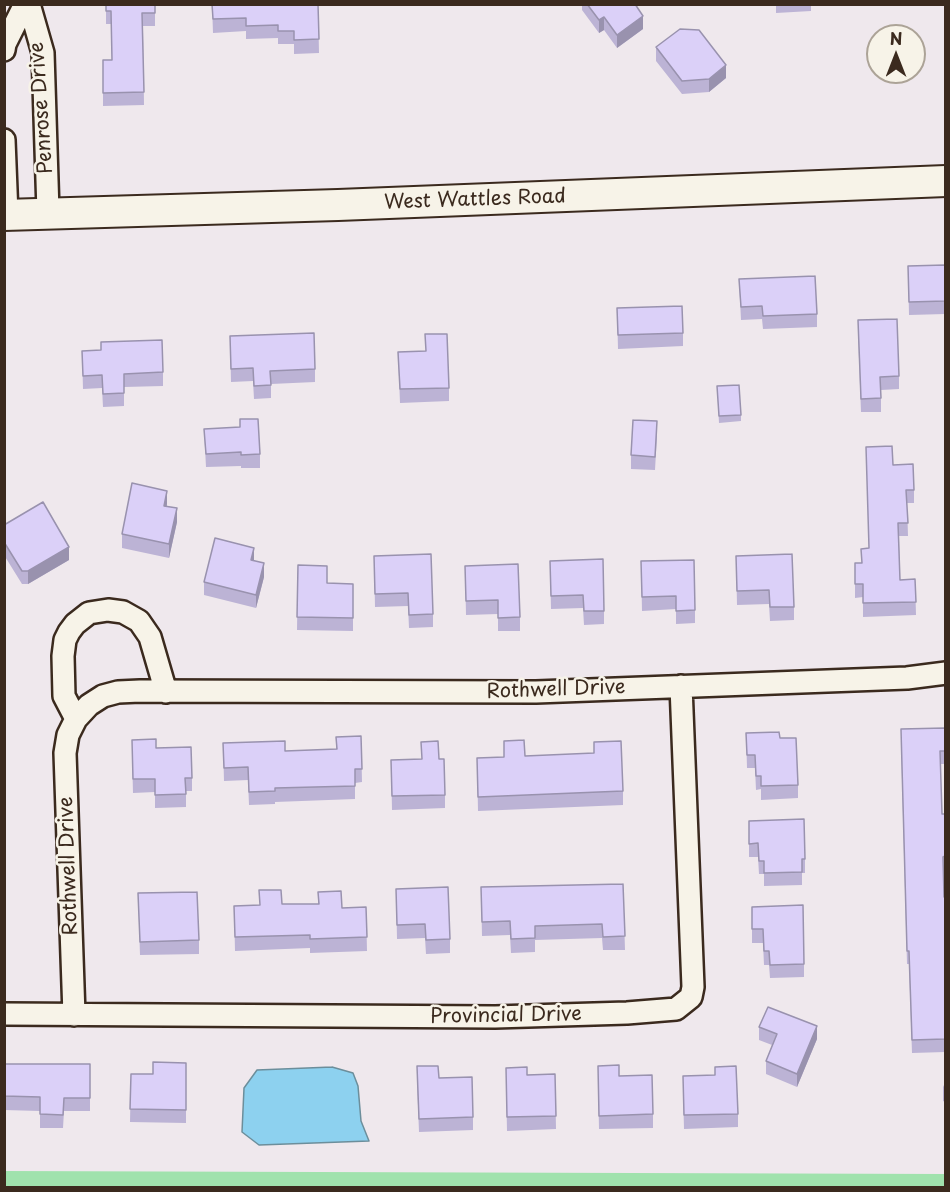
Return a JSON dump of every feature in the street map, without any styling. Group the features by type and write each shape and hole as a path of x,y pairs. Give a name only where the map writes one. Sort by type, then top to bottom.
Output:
{"street":[{"name":"Penrose Drive","path":"4,50 27,4"},
{"name":"Penrose Drive","path":"27,4 43,53 48,212"},
{"name":"Penrose Drive","path":"4,140 6,215"},
{"name":"West Wattles Road","path":"6,215 338,205 945,181"},
{"path":"75,718 64,696 65,640 75,624 89,613 108,610 123,612 139,621 150,637 166,692"},
{"name":"Rothwell Drive","path":"74,1015 65,753 68,735 75,718 103,696 118,692 492,692 907,678 945,673"},
{"name":"Provincial Drive","path":"4,1014 483,1017 607,1014 676,1009 691,997 693,987 681,686"}],"green space":[{"path":"5,1171 945,1174 946,1187 5,1188"}],"water":[{"path":"332,1067 353,1073 358,1086 361,1121 369,1141 259,1145 242,1132 244,1088 257,1070"}],"building":[{"path":"106,4 155,4 155,13 142,13 144,92 103,93 103,60 112,60 111,11 106,11"},
{"path":"212,4 318,4 319,39 294,40 294,31 278,31 278,25 246,26 246,18 213,19"},
{"path":"587,4 635,4 643,16 617,35 604,17 599,20"},
{"path":"680,29 699,30 726,65 709,79 682,81 656,47"},
{"path":"945,265 945,301 909,302 908,266"},
{"path":"815,276 817,314 763,316 762,306 741,307 739,279"},
{"path":"682,306 683,333 618,335 617,308"},
{"path":"897,319 899,376 880,377 881,398 861,399 858,320"},
{"path":"314,333 315,369 270,371 271,385 254,386 253,368 231,369 230,336"},
{"path":"425,334 447,334 449,388 400,389 398,352 426,351"},
{"path":"162,340 163,372 124,374 124,393 103,394 102,375 83,376 82,351 101,350 101,342"},
{"path":"739,385 741,415 719,416 717,386"},
{"path":"240,419 258,419 260,454 241,455 241,452 206,454 204,429 240,427"},
{"path":"633,420 657,421 655,457 631,455"},
{"path":"892,446 893,465 913,464 914,490 906,490 908,523 898,523 900,580 915,579 916,602 863,603 863,584 855,584 855,563 862,563 861,549 869,548 866,447"},
{"path":"132,483 167,491 164,506 177,508 169,544 122,534"},
{"path":"43,502 69,547 28,571 22,571 4,542 4,525"},
{"path":"215,538 254,548 251,560 264,563 256,595 204,582"},
{"path":"431,554 433,614 409,615 408,593 375,594 374,556"},
{"path":"792,554 794,607 770,607 769,590 737,591 736,556"},
{"path":"603,559 604,611 584,611 583,595 551,596 550,561"},
{"path":"694,560 695,610 676,611 676,596 642,597 641,561"},
{"path":"518,564 520,617 498,618 498,600 466,601 465,566"},
{"path":"298,565 327,566 327,583 353,584 353,618 297,617"},
{"path":"945,728 945,751 940,751 942,814 945,814 945,856 943,857 945,1039 912,1040 909,951 907,951 901,729"},
{"path":"779,732 780,738 796,738 798,785 761,786 761,776 756,776 755,755 747,755 746,733"},
{"path":"361,736 362,769 355,769 355,786 275,788 275,791 249,792 248,767 224,768 223,743 285,741 285,751 337,749 336,737"},
{"path":"156,739 156,748 191,747 192,778 185,778 186,794 155,795 155,779 133,779 132,740"},
{"path":"524,740 525,756 594,753 594,742 621,741 623,791 478,797 477,758 504,757 504,741"},
{"path":"438,741 439,759 444,759 445,795 392,796 391,760 422,759 421,742"},
{"path":"804,819 805,859 802,859 802,872 764,873 764,861 759,861 758,843 749,844 749,821"},
{"path":"623,884 625,936 603,937 602,924 535,926 535,938 511,939 510,921 482,922 481,887"},
{"path":"448,887 450,939 426,940 425,924 397,925 396,889"},
{"path":"259,890 281,890 282,904 319,904 318,892 341,891 342,908 366,907 367,937 310,939 310,935 235,937 234,906 260,905"},
{"path":"197,892 199,940 140,942 138,893"},
{"path":"803,905 804,964 770,965 769,951 764,951 763,929 752,929 752,907"},
{"path":"768,1007 817,1026 797,1074 766,1061 777,1034 759,1027"},
{"path":"153,1062 186,1063 186,1110 130,1109 131,1074 153,1074"},
{"path":"4,1064 90,1064 90,1098 64,1098 63,1115 40,1114 40,1097 4,1096"},
{"path":"619,1065 619,1076 652,1075 653,1114 599,1116 598,1066"},
{"path":"417,1066 438,1066 439,1078 472,1077 473,1117 419,1119"},
{"path":"736,1066 738,1114 684,1115 683,1076 715,1075 715,1067"},
{"path":"527,1067 527,1075 555,1074 556,1116 507,1117 506,1068"}]}
